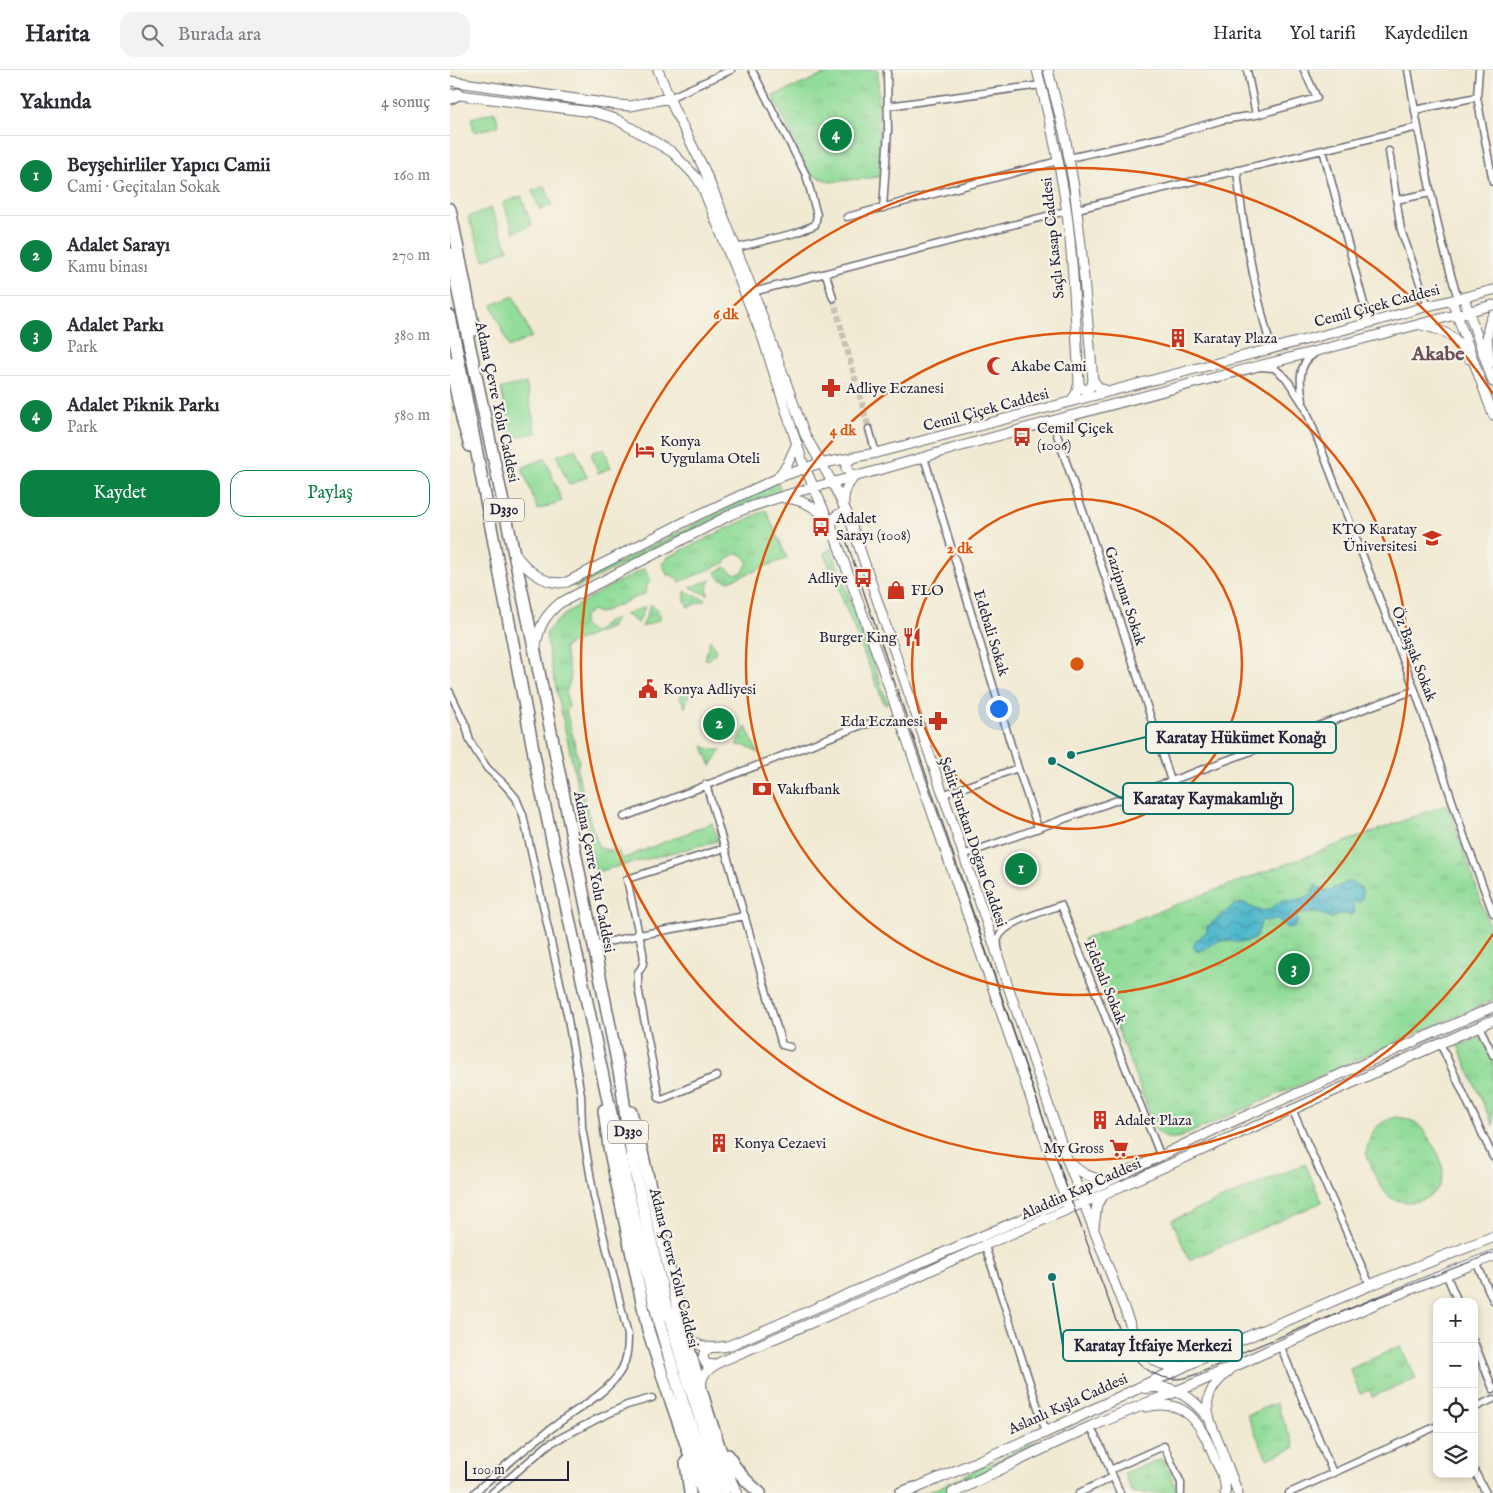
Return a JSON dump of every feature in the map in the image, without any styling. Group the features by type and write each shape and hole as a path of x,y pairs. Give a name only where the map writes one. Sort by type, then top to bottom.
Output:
{"highway":[{"path":"450,209 486,394 492,453"},
{"name":"Adana Çevre Yolu Caddesi","path":"450,254 535,652 622,1081 633,1162 664,1299 688,1384 728,1492"},
{"name":"Adana Çevre Yolu Caddesi","path":"450,316 537,770 627,1188 660,1326 683,1403 728,1492"},
{"path":"450,363 466,435 480,469"},
{"path":"603,1078 604,1112 609,1147 646,1322 667,1390 703,1493"},
{"path":"622,1081 642,1152 683,1329 709,1416 728,1492"},
{"path":"667,1390 689,1476 690,1493"},
{"path":"709,1416 734,1468 750,1486 760,1493"}],"main road":[{"name":"Aslanlı Kışla Caddesi","path":"907,1491 1046,1432 1183,1366 1370,1285 1493,1237"},
{"name":"Aslanlı Kışla Caddesi","path":"953,1493 1090,1427 1178,1391 1446,1274 1493,1256"},
{"path":"1132,1392 1152,1387 1170,1388 1191,1399 1207,1416"}],"street":[{"name":"Şehit Furkan Doğan Caddesi","path":"658,70 704,169 754,292 802,427 849,517 1066,1157 1137,1342 1157,1363 1174,1367 1183,1366"},
{"path":"453,90 631,106 670,98 731,70"},
{"path":"736,248 815,225 817,215 806,175 752,70"},
{"path":"883,208 888,106 887,70"},
{"name":"Saçlı Kasap Caddesi","path":"1037,70 1058,161 1066,211 1076,324 1079,386"},
{"name":"Saçlı Kasap Caddesi","path":"1048,70 1069,158 1077,209 1092,380"},
{"path":"1247,70 1256,115"},
{"path":"1069,158 1164,137 1222,120 1256,115 1317,98 1304,70"},
{"path":"1408,70 1430,193 1458,299 1457,315 1493,415"},
{"path":"1479,70 1477,97 1493,182"},
{"path":"888,106 1041,85"},
{"name":"Şehit Furkan Doğan Caddesi","path":"453,90 487,98 592,112 616,119 672,152 702,186 772,365 805,467 833,531 900,718 1069,1209"},
{"path":"1415,110 1477,97"},
{"path":"1077,209 1418,127"},
{"path":"1323,150 1369,323"},
{"path":"1389,151 1401,230 1428,306"},
{"path":"847,217 1058,161"},
{"path":"1237,170 1249,252 1262,316 1271,348"},
{"path":"1396,200 1430,193"},
{"path":"754,292 1066,211"},
{"path":"826,274 833,298"},
{"name":"Cemil Çiçek Caddesi","path":"567,582 696,516 776,478 805,467 876,453 1493,290"},
{"path":"1458,299 1468,311 1492,380"},
{"name":"Cemil Çiçek Caddesi","path":"535,652 538,630 544,619 560,603 750,506 814,487 834,486 857,476 1052,420 1493,304"},
{"path":"1492,380 1487,336 1488,326 1493,315"},
{"path":"1418,325 1438,329 1451,335 1479,374"},
{"path":"1305,407 1301,389 1301,371 1308,357 1326,348"},
{"path":"1256,366 1274,368 1286,378 1305,407"},
{"path":"1070,402 1079,386 1084,390 1089,389 1092,385 1092,380"},
{"path":"1092,380 1099,388 1109,392"},
{"name":"Öz Başak Sokak","path":"1305,407 1415,690 1463,833 1493,913"},
{"name":"Gazipınar Sokak","path":"1052,420 1111,594 1171,781"},
{"path":"870,428 876,453"},
{"path":"776,478 788,465 797,442"},
{"path":"814,452 822,459 831,462"},
{"name":"Edebali Sokak","path":"924,457 1038,828"},
{"path":"844,506 845,490 857,476 852,475 846,468 848,462 853,458"},
{"path":"778,498 794,499 812,505 828,519"},
{"path":"833,531 832,520 837,515 840,513 846,514 849,517"},
{"path":"513,550 524,564 539,576 560,584 567,582"},
{"path":"567,582 566,591 573,595"},
{"path":"963,856 1415,690"},
{"path":"450,692 470,741 477,753 487,768 516,798 523,815 567,1014 580,1095 582,1127 594,1197 628,1335 626,1360 618,1375 601,1392 554,1426 474,1493"},
{"path":"624,817 862,725 900,718"},
{"path":"942,795 1018,768"},
{"path":"706,784 782,1045 790,1047"},
{"path":"717,1076 662,1099 659,1098 638,987 638,972 643,968 644,963 627,879 725,848"},
{"name":"Edebalı Sokak","path":"999,961 998,939 1004,931 1014,923 1061,905 1161,1157"},
{"path":"594,945 745,916"},
{"name":"Aladdin Kap Caddesi","path":"709,1348 728,1346 1109,1181 1216,1129 1493,1007"},
{"name":"Aladdin Kap Caddesi","path":"715,1365 1106,1194 1493,1020"},
{"path":"1479,1026 1493,1055"},
{"path":"1440,1043 1493,1157"},
{"path":"1292,1109 1370,1285"},
{"path":"1066,1157 1082,1173 1109,1181"},
{"path":"1093,1230 1097,1204 1106,1194"},
{"path":"981,1236 1046,1432"},
{"path":"1476,1262 1493,1300"},
{"path":"1446,1274 1456,1298"},
{"path":"683,1329 691,1340 700,1346 709,1348"},
{"path":"1474,1343 1493,1389"},
{"path":"1280,1345 1333,1473"},
{"path":"709,1348 704,1353 704,1362 715,1365"},
{"path":"703,1398 701,1383 708,1370 715,1365"},
{"path":"1237,1365 1214,1385 1208,1402 1207,1416 1238,1493"},
{"path":"492,1493 549,1444 619,1408 652,1398"},
{"path":"1478,1406 1493,1399"},
{"path":"1133,1410 1159,1404 1178,1408 1190,1414 1204,1434 1224,1478 1226,1493"},
{"path":"1090,1427 1100,1445 1120,1493"},
{"path":"1289,1493 1433,1428"},
{"path":"1079,1493 1112,1473 1164,1446 1181,1483 1181,1493"},
{"path":"1478,1478 1486,1493"},
{"path":"1307,1485 1310,1493"}],"green space":[{"path":"835,70 878,70 880,177 830,182 810,174 773,96"},
{"path":"495,112 499,126 474,132 471,118"},
{"path":"545,186 552,205 540,210 532,191"},
{"path":"521,196 532,225 514,232 503,203"},
{"path":"491,208 508,250 484,260 468,217"},
{"path":"514,296 532,337 509,347 492,305"},
{"path":"526,383 536,433 510,438 501,388"},
{"path":"604,448 611,468 598,473 591,453"},
{"path":"575,449 587,477 569,485 557,456"},
{"path":"545,458 562,501 538,510 522,468"},
{"path":"778,482 781,492 767,495 743,505 576,588 574,584"},
{"path":"766,510 787,558 729,581 720,579 716,572 726,567 734,573 743,572 748,562 744,556 738,553 730,557 725,563 679,582 672,575 667,575 662,563 668,557"},
{"path":"831,548 888,704 884,704 824,553"},
{"path":"645,568 651,581 647,585 646,593 600,613 592,610 584,616 583,625 591,631 597,630 608,621 616,618 612,627 567,645 564,649 571,678 566,693 569,707 566,710 579,761 577,769 590,821 599,848 619,852 622,859 712,823 718,841 596,872 549,655 546,633 566,613"},
{"path":"711,580 707,588 708,595 690,587"},
{"path":"685,591 706,600 688,607 685,600"},
{"path":"651,604 658,611 661,619 642,627"},
{"path":"645,607 638,624 629,616 624,615"},
{"path":"710,640 716,649 714,655 708,660 705,659"},
{"path":"691,688 685,708 680,697"},
{"path":"746,727 758,753 746,746 736,745"},
{"path":"703,746 712,750 721,750 711,766"},
{"path":"1448,804 1493,937 1493,1000 1178,1138 1166,1138 1156,1130 1083,939"},
{"path":"1483,1036 1493,1059 1493,1126 1458,1046"},
{"path":"1396,1117 1413,1121 1421,1127 1435,1149 1442,1165 1443,1174 1438,1188 1433,1194 1419,1201 1404,1202 1395,1200 1386,1194 1366,1154 1369,1140 1378,1126"},
{"path":"1305,1164 1322,1202 1189,1260 1172,1220"},
{"path":"1400,1346 1416,1378 1372,1397 1370,1390 1360,1394 1350,1369"},
{"path":"1276,1403 1295,1447 1267,1459 1247,1415"},
{"path":"1038,1441 1040,1445 943,1493 927,1493"},
{"path":"1163,1458 1178,1493 1132,1493 1124,1473"}],"water":[{"path":"1349,882 1358,885 1362,890 1362,900 1352,905 1355,913 1349,915 1345,913 1331,918 1318,913 1305,913 1296,916 1298,921 1295,927 1287,928 1276,918 1270,921 1262,920 1257,935 1250,941 1219,941 1197,952 1193,947 1196,941 1207,931 1207,927 1234,905 1244,903 1256,909 1265,910 1273,907 1283,899 1291,902 1311,895 1315,885 1329,890"}],"tunnel":[{"path":"833,298 869,429"}],"tram line":[{"path":"843,531 1070,1197 1123,1339 1136,1360 1149,1371 1165,1378 1174,1379 1191,1376 1278,1337 1493,1253"}],"place":[{"name":"Adalet Piknik Parkı","path":"836,135"},
{"name":"Karatay Plaza","path":"1178,338"},
{"name":"Akabe Cami","path":"996,366"},
{"name":"Adliye Eczanesi","path":"831,388"},
{"name":"Cemil Çiçek (1006)","path":"1022,437"},
{"name":"Konya Uygulama Oteli","path":"645,450"},
{"name":"Adalet Sarayı (1008)","path":"821,527"},
{"name":"KTO Karatay Üniversitesi","path":"1432,538"},
{"name":"Adliye","path":"863,578"},
{"name":"FLO","path":"896,590"},
{"name":"Burger King","path":"912,637"},
{"name":"Konya Adliyesi","path":"648,689"},
{"name":"Eda Eczanesi","path":"938,721"},
{"name":"Adalet Sarayı","path":"719,724"},
{"name":"Karatay Hükümet Konağı","path":"1071,755"},
{"name":"Karatay Kaymakamlığı","path":"1052,761"},
{"name":"Vakıfbank","path":"762,789"},
{"name":"Beyşehirliler Yapıcı Camii","path":"1021,869"},
{"name":"Adalet Parkı","path":"1294,969"},
{"name":"Adalet Plaza","path":"1100,1120"},
{"name":"Konya Cezaevi","path":"719,1143"},
{"name":"My Gross","path":"1119,1148"},
{"name":"Karatay İtfaiye Merkezi","path":"1052,1277"}],"district":[{"name":"Akabe","path":"1438,354"}]}
